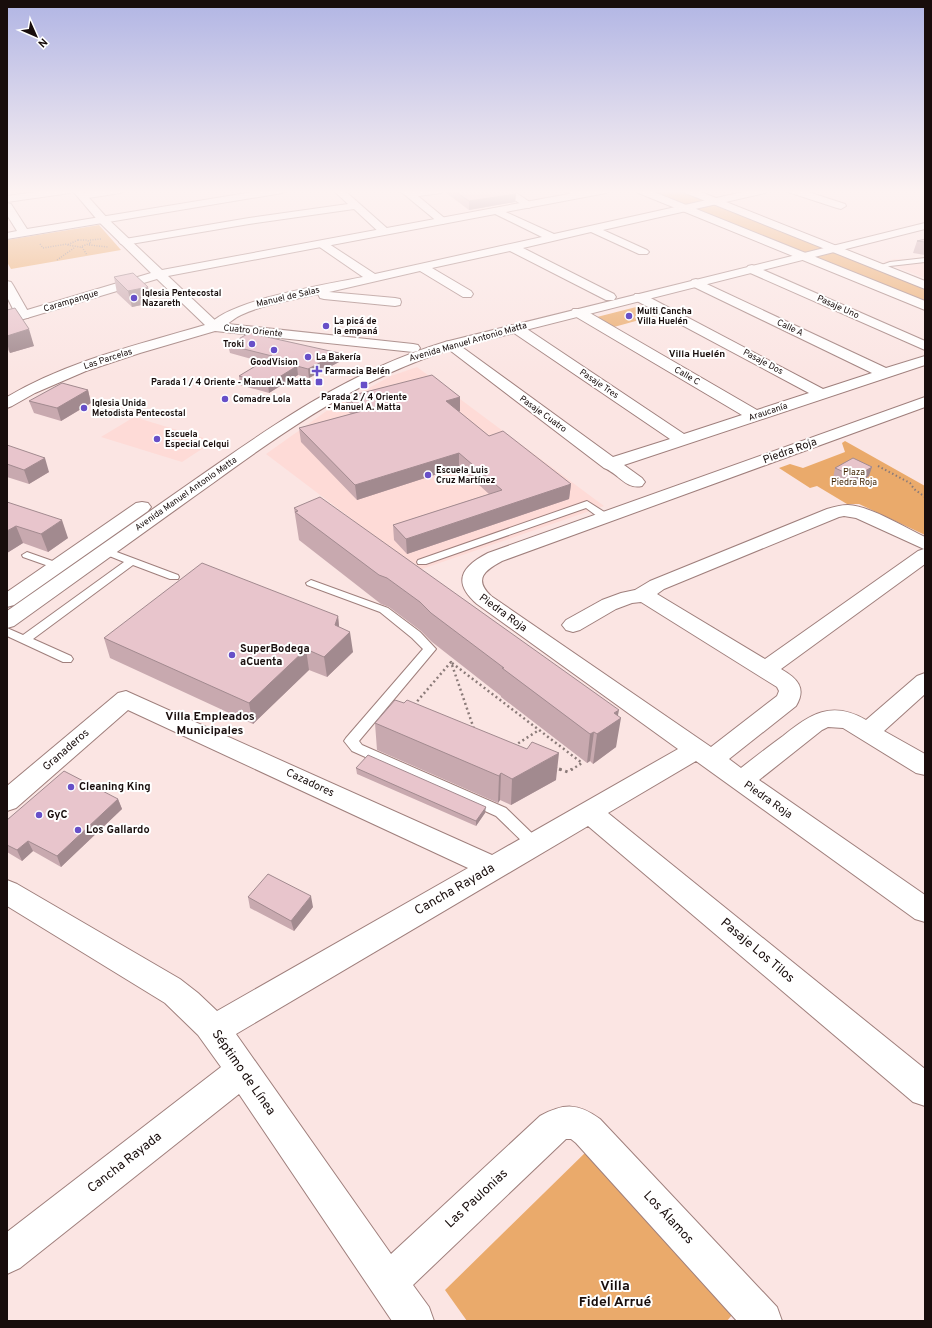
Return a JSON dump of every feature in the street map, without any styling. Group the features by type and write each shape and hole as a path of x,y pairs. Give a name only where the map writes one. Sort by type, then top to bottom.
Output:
{"street":[{"name":"Cuatro Oriente","path":"136,252 214,326 414,348"},
{"name":"Carampangue","path":"7,320 159,274 279,252"},
{"path":"334,252 373,278"},
{"name":"Manuel de Salas","path":"214,326 227,316 244,308 489,252"},
{"path":"522,252 610,297"},
{"path":"794,252 925,306"},
{"name":"Avenida Manuel Antonio Matta","path":"7,621 282,426 324,399 391,365 445,347 752,269 804,252"},
{"name":"Avenida Manuel Antonio Matta","path":"7,601 299,400 359,369 414,348 464,333 610,297 811,252"},
{"path":"844,252 925,285"},
{"path":"421,267 467,294"},
{"name":"Pasaje Uno","path":"752,269 925,346"},
{"path":"862,279 887,279 892,275 885,269"},
{"name":"Calle A","path":"696,283 885,373"},
{"path":"7,285 23,315"},
{"path":"305,293 395,302"},
{"name":"Pasaje Dos","path":"639,297 822,394"},
{"name":"Calle C","path":"578,312 756,416"},
{"name":"Las Parcelas","path":"7,403 32,388 62,374 214,326"},
{"name":"Pasaje Tres","path":"516,328 682,440"},
{"path":"414,348 445,347"},
{"name":"Pasaje Cuatro","path":"445,347 636,482"},
{"name":"Araucanía","path":"610,464 925,360"},
{"name":"Piedra Roja","path":"925,402 488,560 481,564 473,574 471,584 477,595 925,910"},
{"path":"574,625 605,607 629,597 640,595 657,585 843,510 862,514 925,544"},
{"path":"640,595 650,598 766,669 925,555"},
{"name":"Cancha Rayada","path":"214,1030 589,812 703,755 788,700 790,692 786,682 766,669"},
{"path":"868,732 925,681"},
{"name":"Granaderos","path":"7,801 126,699"},
{"name":"Cazadores","path":"126,699 494,868"},
{"path":"741,781 819,720 826,718 842,719 851,722 925,766"},
{"name":"Pasaje Los Tilos","path":"589,812 925,1090"},
{"name":"Séptimo de Línea","path":"11,900 169,989 189,1003 214,1030 388,1283 411,1319"},
{"name":"Cancha Rayada","path":"7,1255 242,1071"},
{"name":"Las Paulonias","path":"388,1283 552,1128 560,1123 569,1122"},
{"name":"Los Álamos","path":"569,1122 580,1124 588,1132 763,1321"}],"lane":[{"path":"885,269 890,264 925,260"},
{"path":"422,562 587,504 604,518"},
{"path":"106,551 174,577"},
{"path":"27,555 57,566"},
{"path":"24,640 132,561"},
{"path":"310,583 384,610 416,635 430,649 351,741 353,744 357,748 501,812 534,844"},
{"path":"7,632 67,659"}],"path":[{"path":"57,260 69,252"},
{"path":"878,466 910,483 914,489 925,497"},
{"path":"410,709 451,662"},
{"path":"451,662 582,763 568,772 550,766"},
{"path":"451,662 476,735"},
{"path":"510,749 538,730"}],"shaded area":[{"path":"925,257 925,278 883,262 894,259 916,259"},
{"name":"Escuela Luis Cruz Martínez","path":"417,367 604,506 419,570 266,454 328,410 391,376"},
{"name":"Escuela Especial Celqui","path":"134,417 214,441 182,462 101,437"}],"green space":[{"path":"7,252 110,252 11,269 7,262"},
{"path":"800,252 835,252 925,288 925,302"},
{"name":"Multi Cancha Villa Huelén","path":"644,305 661,314 614,327 597,317"},
{"name":"Plaza Piedra Roja","path":"845,441 925,486 925,535 859,504 847,504 817,486 810,488 779,468 790,464 803,468 845,452 842,443"},
{"path":"590,1148 736,1310 727,1321 467,1321 445,1290"}],"building":[{"path":"133,273 148,287 128,291 114,277"},
{"path":"15,308 29,329 7,336 7,310"},
{"path":"249,333 339,353 308,369 297,366 268,384 239,376 272,356 228,345"},
{"path":"432,375 460,397 446,401 489,436 503,431 571,484 406,539 393,525 502,490 459,453 355,485 299,428 362,411 346,397"},
{"path":"62,383 88,390 57,408 29,401"},
{"path":"7,445 45,458 24,470 7,464"},
{"path":"853,458 872,467 855,477 835,468"},
{"path":"320,497 619,710 614,713 621,718 597,734 594,732 590,734 431,613 420,602 387,578 379,575 295,512 298,511 294,508"},
{"path":"7,502 62,520 41,534 16,526 7,531"},
{"name":"SuperBodega aCuenta","path":"202,563 338,616 335,625 350,632 324,657 306,649 249,703 104,638"},
{"path":"395,700 404,703 407,700 527,749 532,742 559,753 512,779 501,773 499,776 375,723"},
{"path":"368,755 486,807 476,821 356,768"},
{"path":"64,771 118,799 57,856 28,841 17,850 7,845 7,820"},
{"path":"268,874 311,896 291,921 248,897"}],"place":[{"name":"Iglesia Pentecostal Nazareth","path":"134,298"},
{"name":"Multi Cancha Villa Huelén","path":"629,316"},
{"name":"La picá de la empaná","path":"326,326"},
{"name":"Troki","path":"252,344"},
{"name":"GoodVision","path":"274,350"},
{"name":"La Bakería","path":"308,357"},
{"name":"Farmacia Belén","path":"317,371"},
{"name":"Parada 1 / 4 Oriente - Manuel A. Matta","path":"319,382"},
{"name":"Parada 2 / 4 Oriente - Manuel A. Matta","path":"364,385"},
{"name":"Comadre Lola","path":"225,399"},
{"name":"Iglesia Unida Metodista Pentecostal","path":"84,408"},
{"name":"Escuela Especial Celqui","path":"157,439"},
{"name":"Escuela Luis Cruz Martínez","path":"428,475"},
{"name":"SuperBodega aCuenta","path":"232,655"},
{"name":"Cleaning King","path":"71,787"},
{"name":"GyC","path":"39,815"},
{"name":"Los Gallardo","path":"78,830"}],"district":[{"name":"Villa Huelén","path":"697,354"},
{"name":"Villa Empleados Municipales","path":"210,724"},
{"name":"Villa Fidel Arrué","path":"615,1294"}]}
